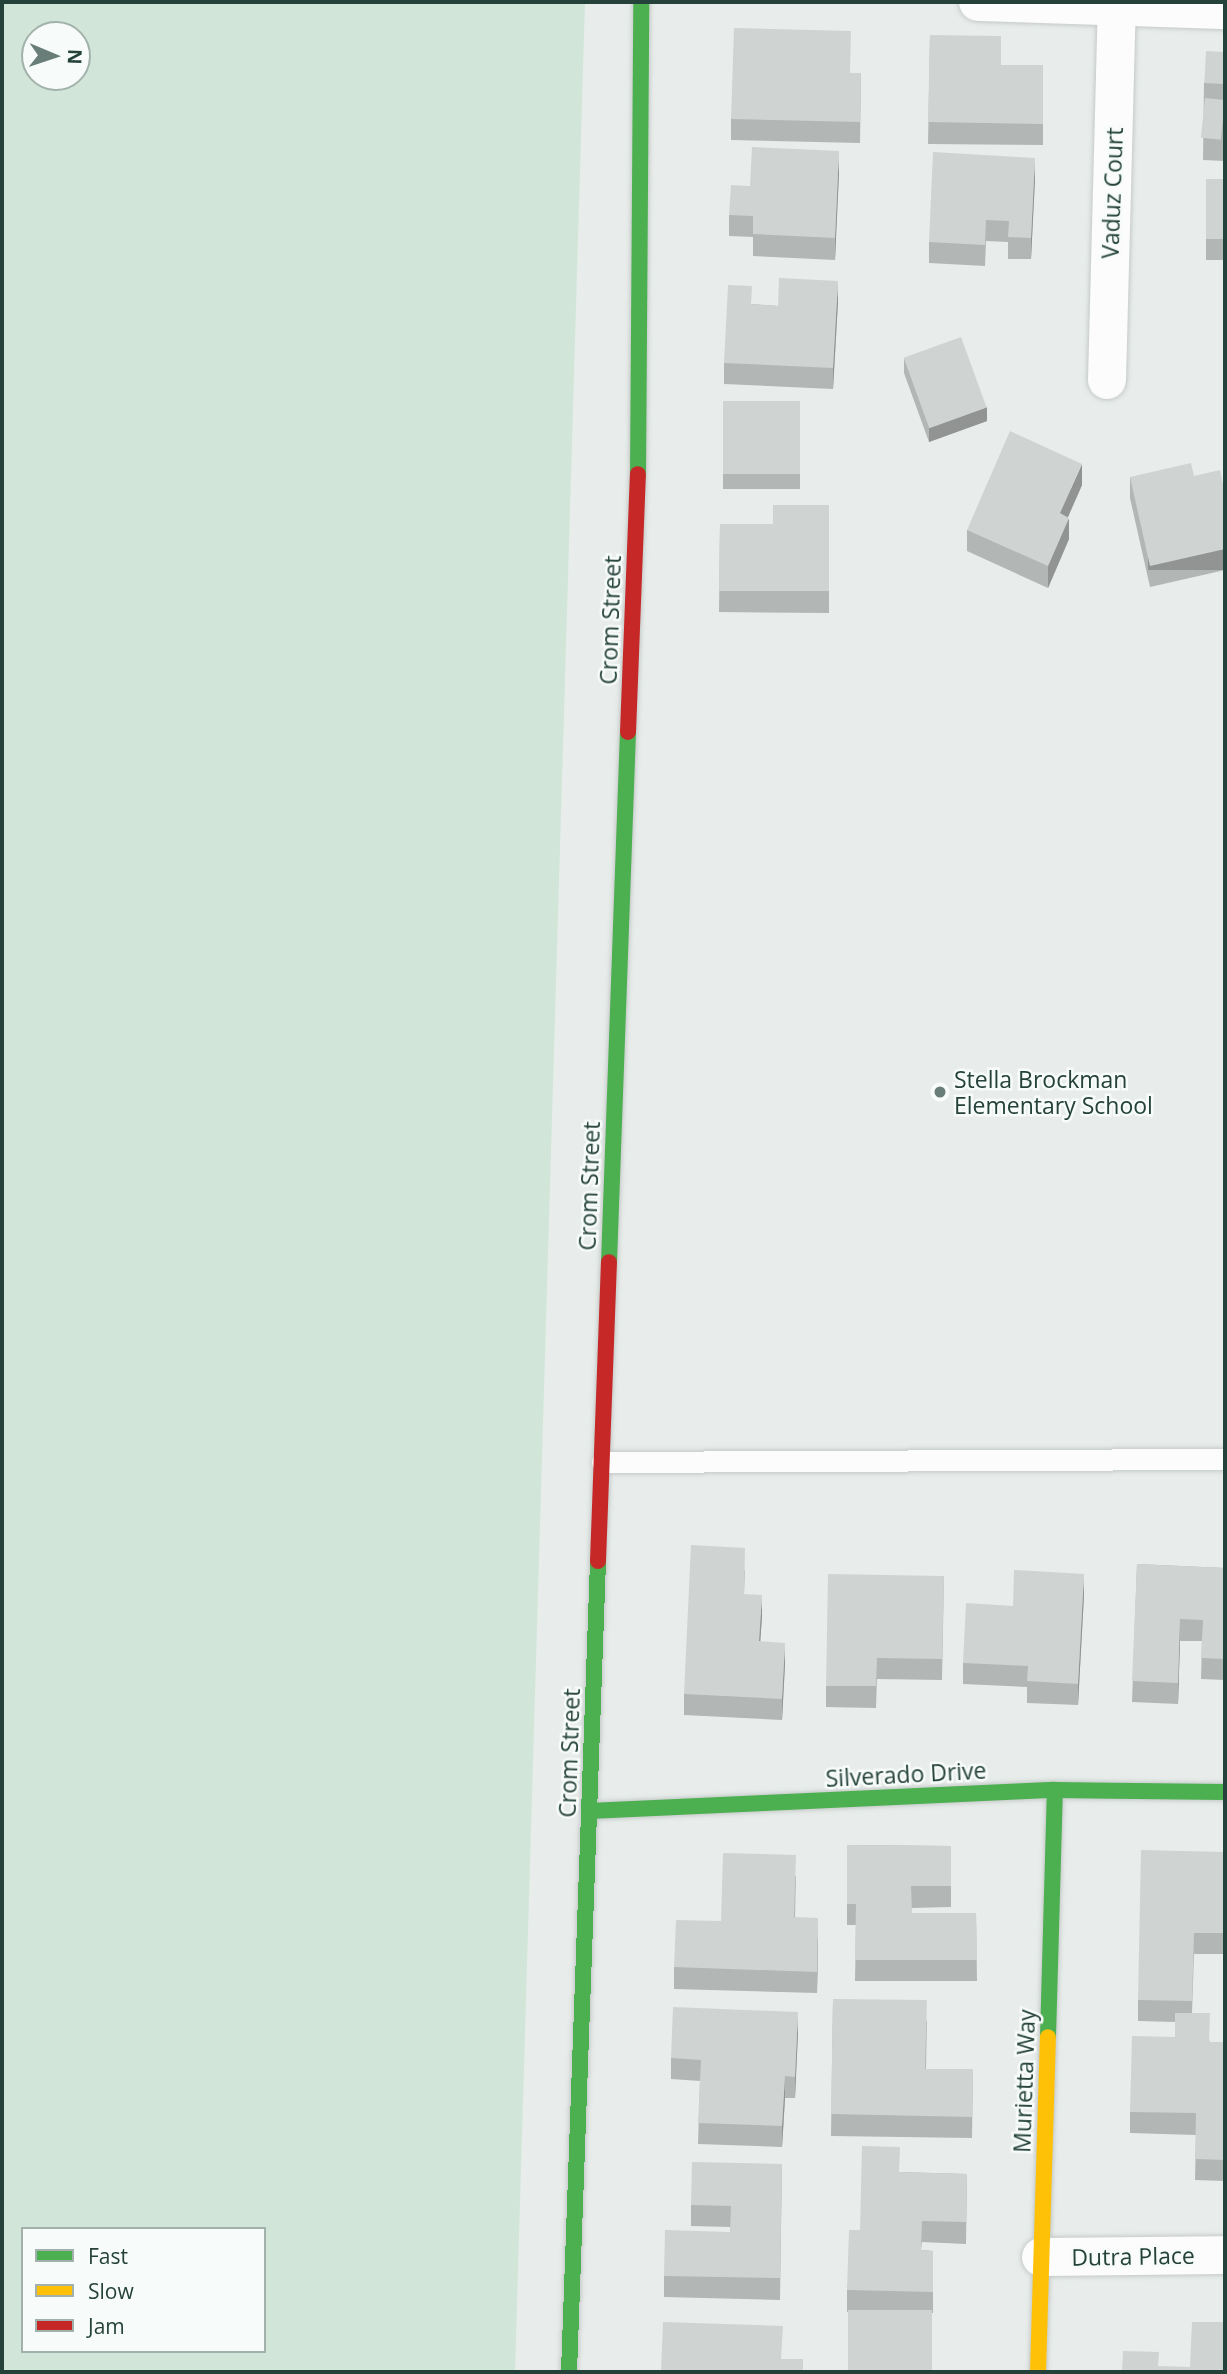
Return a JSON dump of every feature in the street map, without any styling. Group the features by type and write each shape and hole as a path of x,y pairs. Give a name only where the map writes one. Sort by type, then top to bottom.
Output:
{"street":[{"name":"Crom Street","path":"569,2372 639,436 641,2"},
{"path":"978,2 1225,10"},
{"name":"Vaduz Court","path":"1107,380 1117,6"},
{"name":"Silverado Drive","path":"589,1811 1055,1790 1225,1792"},
{"name":"Murietta Way","path":"1038,2372 1055,1790"},
{"name":"Dutra Place","path":"1041,2257 1225,2255"}],"lane":[{"path":"602,1462 1225,1459"}],"green space":[{"path":"2,2 585,2 515,2372 2,2372"}],"building":[{"path":"734,28 851,31 850,73 861,73 860,122 731,119"},
{"path":"930,35 1001,36 1001,65 1043,65 1043,124 928,122"},
{"path":"1206,51 1225,52 1223,84 1204,83"},
{"path":"1205,98 1225,100 1221,140 1201,138"},
{"path":"752,147 839,151 835,238 753,234 753,216 729,215 731,185 750,186"},
{"path":"933,152 1035,158 1031,238 1008,237 1009,221 986,220 985,245 929,242"},
{"path":"1206,179 1225,179 1225,239 1206,239"},
{"path":"779,278 838,281 833,368 724,363 728,285 752,286 751,304 778,306"},
{"path":"961,337 987,407 929,428 904,358"},
{"path":"723,401 800,401 800,474 723,474"},
{"path":"1010,431 1082,464 1060,513 1069,518 1048,566 967,530"},
{"path":"1191,463 1194,476 1220,470 1225,494 1225,549 1150,566 1130,477"},
{"path":"773,505 829,505 829,591 719,591 720,524 773,524"},
{"path":"691,1545 745,1548 744,1594 762,1595 759,1641 785,1643 782,1699 684,1694"},
{"path":"1137,1564 1225,1568 1225,1659 1201,1658 1203,1620 1180,1619 1178,1683 1132,1681"},
{"path":"1014,1570 1084,1574 1078,1684 1027,1681 1028,1666 963,1663 966,1603 1013,1606"},
{"path":"828,1574 944,1576 942,1659 877,1658 876,1686 826,1686"},
{"path":"847,1845 951,1846 951,1886 911,1886 912,1913 976,1913 977,1960 855,1960 856,1904 847,1904"},
{"path":"1141,1850 1225,1852 1225,1933 1194,1933 1192,2001 1138,2000"},
{"path":"723,1853 796,1855 794,1917 818,1918 817,1972 674,1967 676,1920 721,1921"},
{"path":"833,1999 927,2000 925,2069 973,2069 972,2117 831,2114"},
{"path":"673,2007 798,2012 795,2077 785,2076 782,2126 698,2123 701,2060 671,2058"},
{"path":"1175,2013 1210,2013 1209,2042 1225,2042 1225,2160 1195,2159 1196,2113 1130,2112 1132,2036 1175,2037"},
{"path":"862,2146 900,2147 899,2172 967,2174 966,2222 922,2221 921,2250 933,2251 933,2292 847,2290 849,2230 860,2230"},
{"path":"692,2162 782,2164 780,2278 664,2276 665,2230 730,2232 731,2206 691,2205"},
{"path":"848,2310 932,2310 932,2372 848,2372"},
{"path":"663,2322 783,2326 781,2359 803,2359 803,2372 661,2371"},
{"path":"1192,2322 1225,2322 1225,2372 1122,2372 1123,2351 1159,2352 1158,2366 1190,2367"}],"traffic: fast":[{"path":"638,474 641,2"},
{"path":"609,1262 628,732"},
{"path":"569,2372 598,1561"},
{"path":"589,1811 1055,1790 1225,1792"},
{"path":"1048,2037 1055,1790"}],"traffic: slow":[{"path":"1038,2372 1048,2037"}],"traffic: jam":[{"path":"628,732 638,474"},
{"path":"598,1561 609,1262"}],"place":[{"name":"Stella Brockman Elementary School","path":"940,1092"}]}
